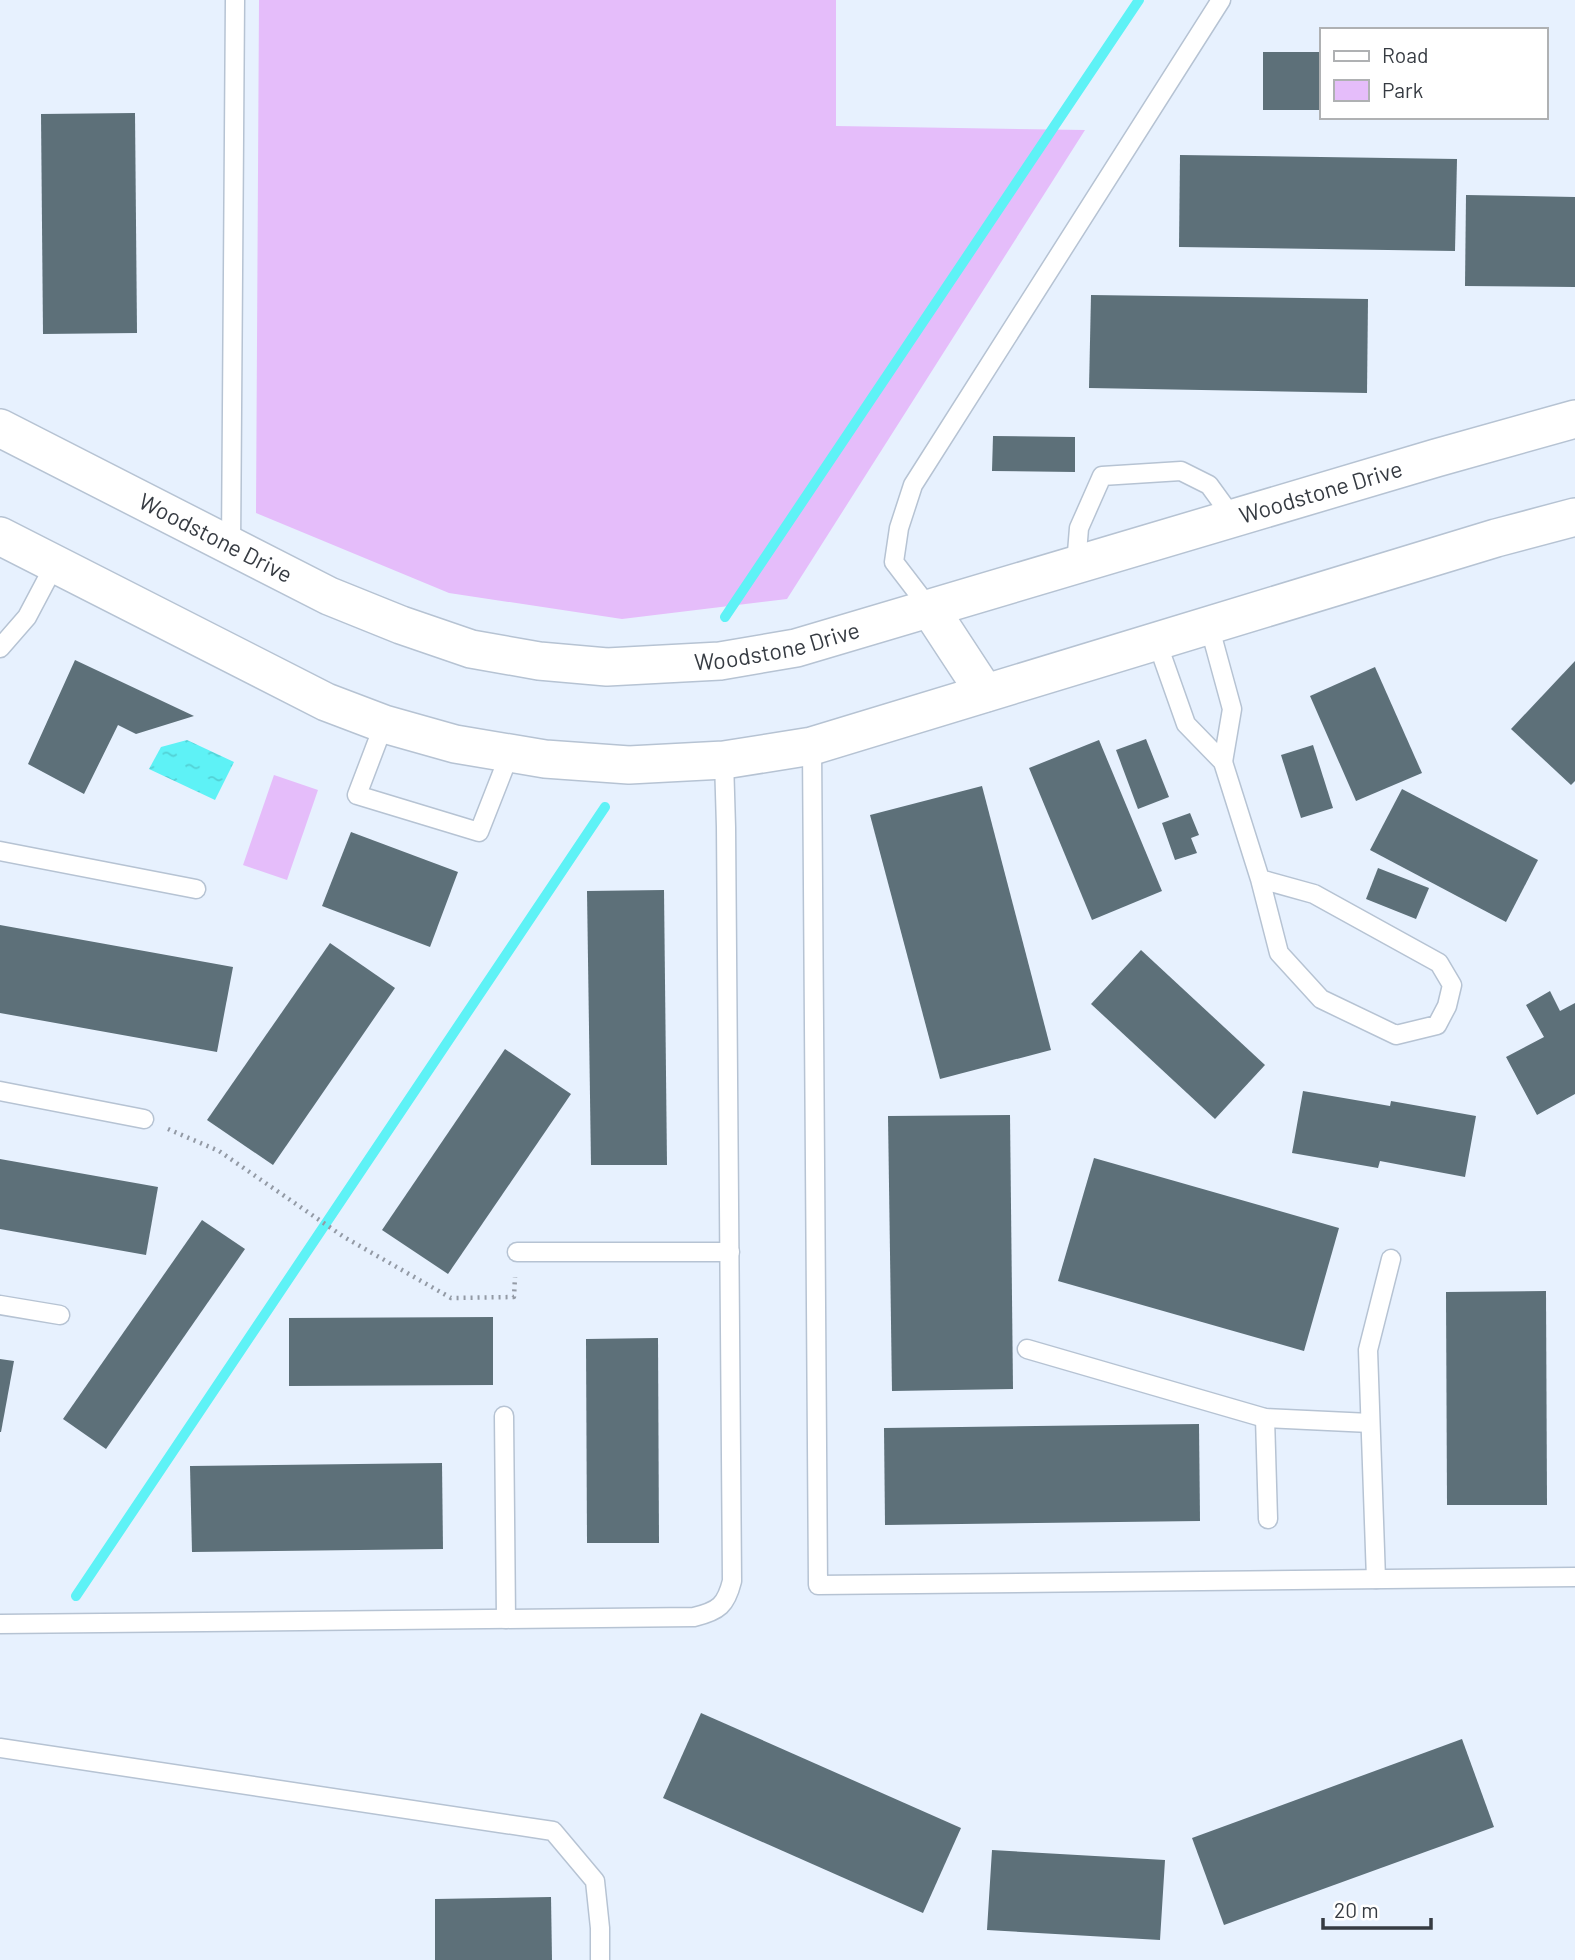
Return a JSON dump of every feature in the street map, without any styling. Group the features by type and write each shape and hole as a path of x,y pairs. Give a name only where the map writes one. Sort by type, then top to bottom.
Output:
{"street":[{"name":"Woodstone Drive","path":"0,428 329,596 401,625 471,649 539,661 607,667 720,661 796,648 1575,419"},
{"path":"1,540 55,564 326,702 384,724 455,744 545,759 629,765 724,760 812,746 1496,538 1575,517"},
{"path":"930,609 985,693"}],"lane":[{"path":"231,546 234,0"},
{"path":"930,609 894,562 899,528 913,485 1221,0"},
{"path":"1076,565 1079,528 1102,476 1181,471 1209,485 1233,518"},
{"path":"0,648 27,617 55,564"},
{"path":"1209,625 1232,709 1223,762"},
{"path":"1157,642 1186,724 1223,762 1260,879 1279,953 1321,999 1396,1035 1437,1025 1447,1006 1452,985 1439,962 1314,894 1260,879"},
{"path":"384,724 357,795 479,831 510,753"},
{"path":"812,746 818,1585 1575,1577"},
{"path":"0,1624 694,1617 712,1612 728,1597 732,1581 724,760"},
{"path":"0,851 196,889"},
{"path":"0,1091 144,1119"},
{"path":"517,1252 730,1252"},
{"path":"1376,1579 1368,1350 1391,1259"},
{"path":"0,1305 60,1315"},
{"path":"1027,1349 1265,1418 1370,1423"},
{"path":"504,1416 506,1619"},
{"path":"1265,1418 1268,1519"},
{"path":"0,1748 553,1831 595,1881 600,1960"}],"path":[{"path":"144,1119 219,1151 344,1237 451,1298 514,1297 517,1252"}],"green space":[{"path":"259,0 836,0 836,126 1085,130 787,599 622,619 449,593 256,513"},
{"path":"274,775 318,790 287,880 243,865"}],"water":[{"path":"187,740 234,762 215,800 149,769 161,747"}],"building":[{"path":"1263,52 1320,52 1320,110 1263,110"},
{"path":"135,113 137,333 43,334 41,114"},
{"path":"1180,155 1457,159 1455,251 1179,247"},
{"path":"1466,195 1575,197 1575,287 1465,286"},
{"path":"1091,295 1368,299 1367,393 1089,388"},
{"path":"993,436 1075,437 1075,472 992,471"},
{"path":"75,660 194,716 136,734 118,725 84,794 28,764"},
{"path":"1575,661 1575,781 1571,785 1511,729"},
{"path":"1375,667 1422,773 1356,801 1310,696"},
{"path":"1146,739 1169,797 1138,809 1116,750"},
{"path":"1099,740 1162,891 1092,920 1029,768"},
{"path":"1313,745 1333,808 1301,818 1281,755"},
{"path":"982,786 1051,1050 940,1079 870,815"},
{"path":"1402,789 1538,860 1506,922 1370,850"},
{"path":"1190,813 1199,835 1191,838 1197,853 1175,860 1162,823"},
{"path":"351,832 458,872 430,947 322,906"},
{"path":"1378,868 1429,888 1416,919 1366,899"},
{"path":"664,890 667,1165 591,1165 587,891"},
{"path":"0,925 233,967 217,1052 0,1013"},
{"path":"330,943 395,988 273,1165 207,1120"},
{"path":"1141,950 1265,1065 1215,1119 1091,1004"},
{"path":"1550,991 1560,1011 1575,1003 1575,1094 1537,1115 1506,1057 1544,1037 1526,1005"},
{"path":"505,1049 571,1094 448,1274 382,1230"},
{"path":"1303,1091 1390,1106 1391,1101 1476,1116 1465,1177 1380,1161 1378,1168 1292,1153"},
{"path":"1010,1115 1013,1389 892,1391 888,1116"},
{"path":"1094,1158 1339,1228 1304,1351 1058,1281"},
{"path":"0,1159 158,1187 146,1255 0,1229"},
{"path":"202,1220 245,1249 106,1449 63,1419"},
{"path":"1546,1291 1547,1505 1447,1505 1446,1292"},
{"path":"493,1317 493,1385 289,1386 289,1318"},
{"path":"658,1338 659,1543 587,1543 586,1339"},
{"path":"0,1359 14,1361 1,1432 0,1432"},
{"path":"1199,1424 1200,1521 885,1525 884,1428"},
{"path":"442,1463 443,1549 192,1552 190,1466"},
{"path":"701,1713 961,1828 923,1913 663,1798"},
{"path":"1462,1739 1494,1827 1224,1925 1192,1838"},
{"path":"992,1850 1165,1860 1160,1940 987,1930"},
{"path":"551,1897 552,1960 435,1960 435,1899"}],"waterway":[{"path":"725,617 1139,0"},
{"path":"76,1596 605,807"}]}
